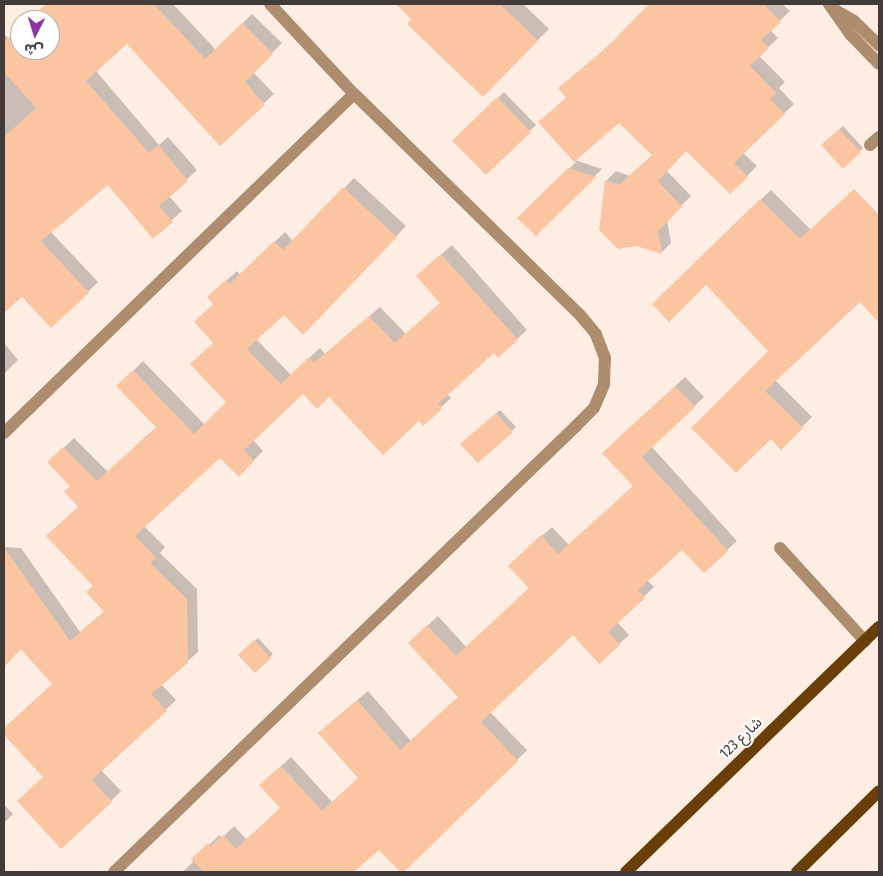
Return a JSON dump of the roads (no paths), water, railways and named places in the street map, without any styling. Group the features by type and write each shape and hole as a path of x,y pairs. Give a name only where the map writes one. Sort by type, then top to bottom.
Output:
{"main road":[{"name":"شارع 123","path":"626,872 879,627"},
{"path":"797,872 879,791"}],"street":[{"path":"114,872 576,426 594,408 604,384 602,350 596,334 580,315 354,94 270,4"},
{"path":"832,7 854,21 879,45"},
{"path":"832,7 851,35 879,64"},
{"path":"4,433 354,94"},
{"path":"780,548 865,641"}]}
